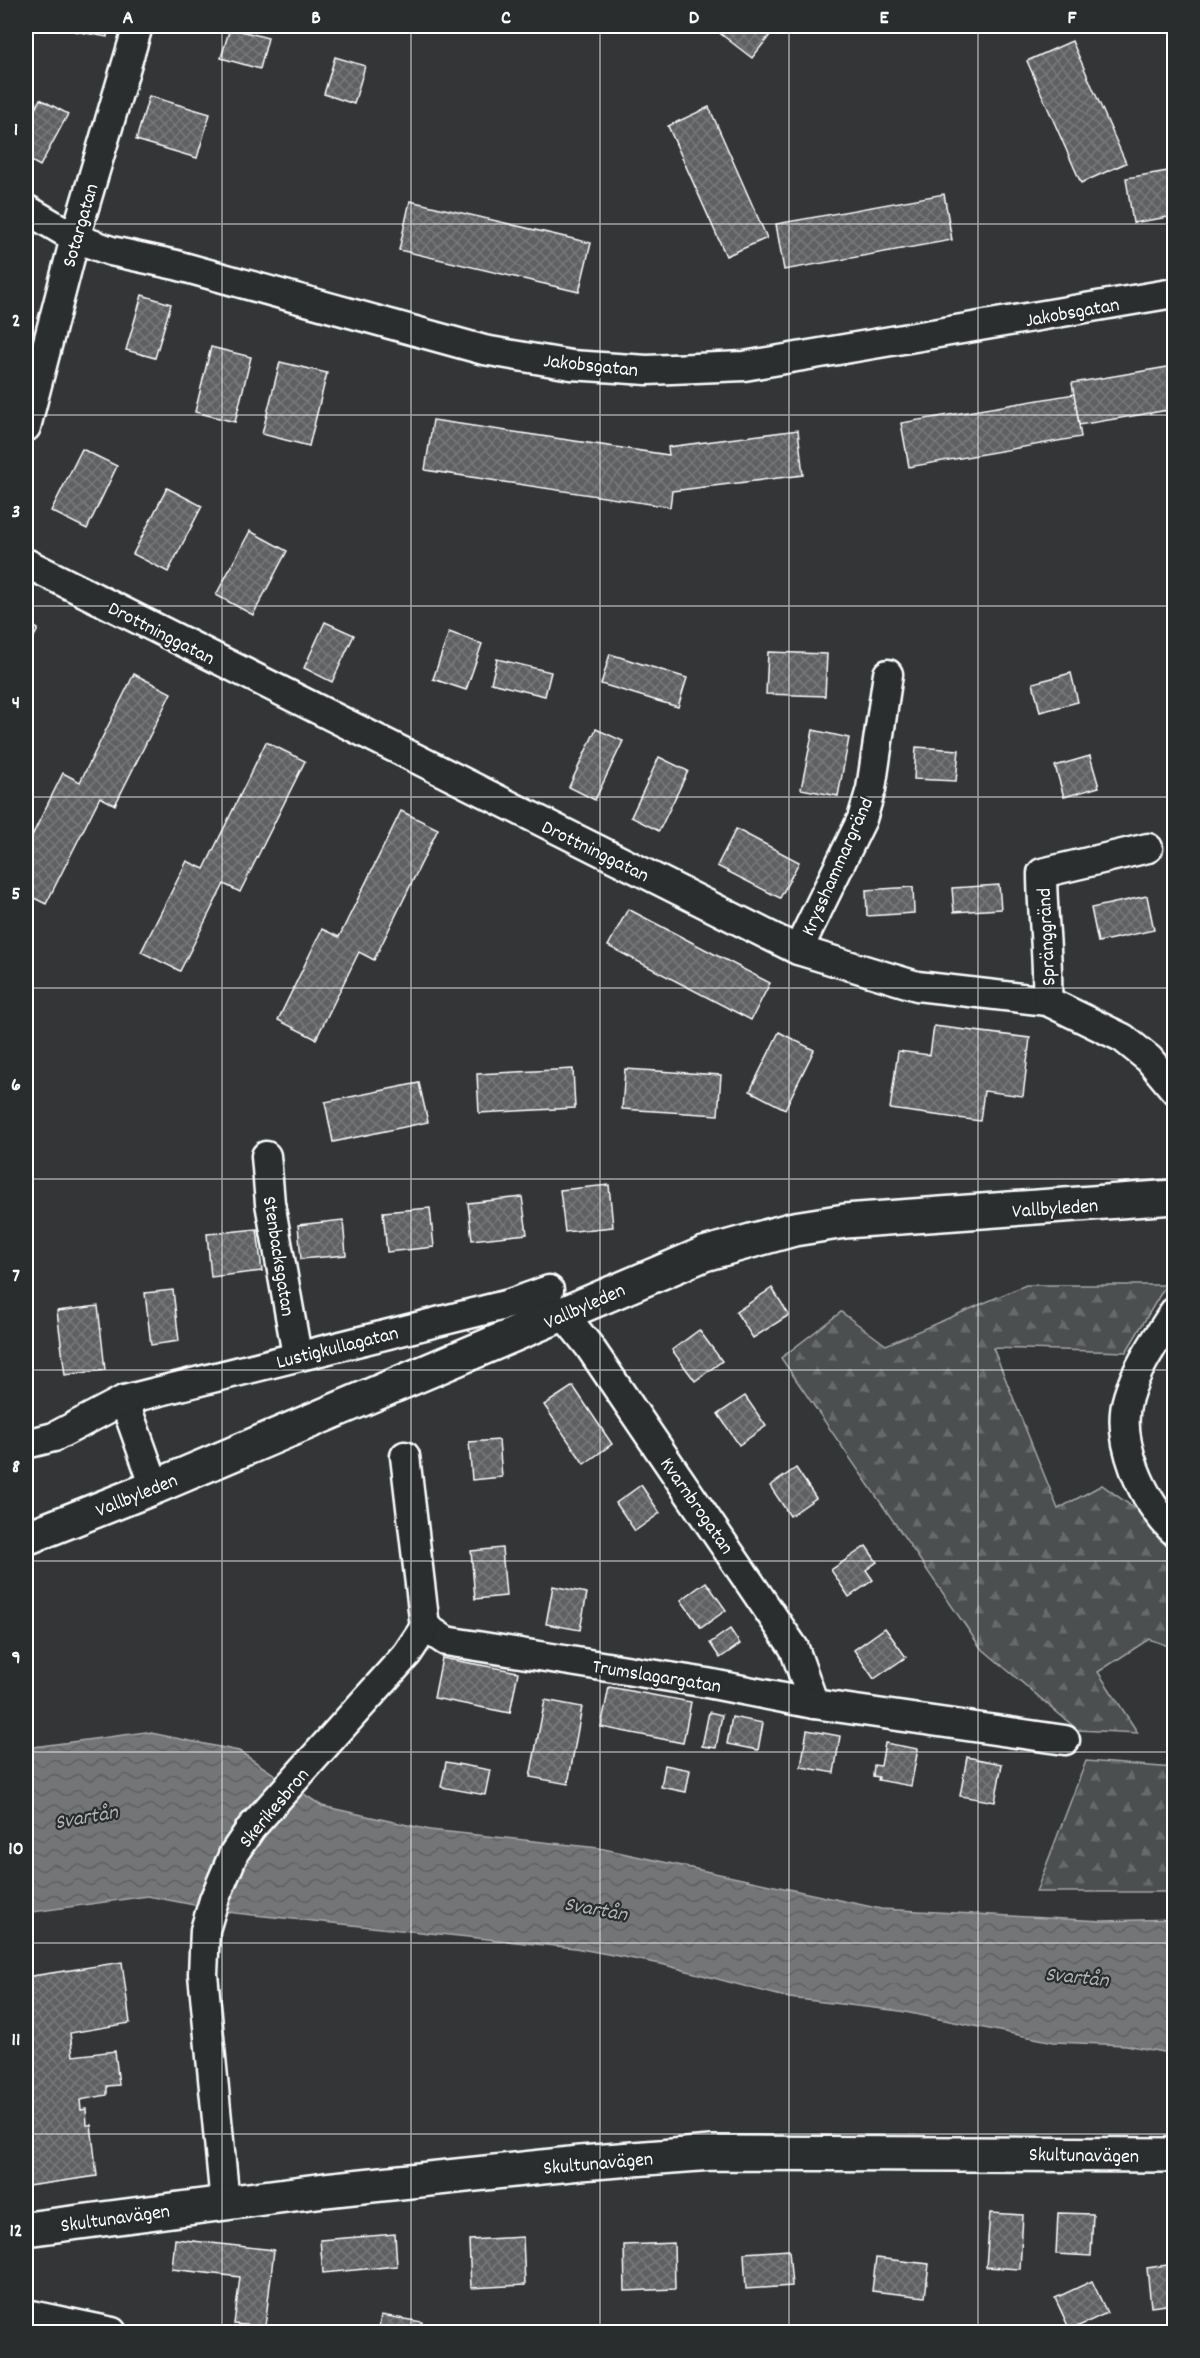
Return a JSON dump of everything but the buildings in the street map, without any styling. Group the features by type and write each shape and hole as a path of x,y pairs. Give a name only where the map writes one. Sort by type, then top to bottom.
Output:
{"main road":[{"name":"Vallbyleden","path":"26,1538 155,1487 556,1303 648,1275 704,1254 794,1229 845,1221 1174,1197"},
{"name":"Skultunavägen","path":"26,2229 446,2176 712,2153 1174,2155"}],"street":[{"name":"Sotargatan","path":"26,427 75,238 138,26"},
{"name":"Jakobsgatan","path":"26,209 75,238 111,250 484,350 571,365 647,370 744,366 1174,293"},
{"name":"Drottninggatan","path":"26,563 798,950 917,986 1047,1001 1123,1038 1149,1059 1174,1089"},
{"name":"Krysshammargränd","path":"798,950 862,819 871,789 888,674"},
{"name":"Spränggränd","path":"1047,1001 1048,966 1042,914 1042,873 1148,848"},
{"name":"Stenbacksgatan","path":"266,1156 270,1203 297,1355"},
{"name":"Lustigkullagatan","path":"26,1444 54,1437 124,1400 297,1355 509,1304 556,1303"},
{"name":"Kvarnbrogatan","path":"556,1303 589,1346 769,1609 794,1648 814,1704"},
{"path":"1174,1312 1164,1350 1135,1375 1126,1400 1126,1436 1132,1462 1147,1498 1174,1531"},
{"path":"124,1400 155,1487"},
{"path":"405,1456 425,1627"},
{"name":"Trumslagargatan","path":"425,1627 446,1641 464,1646 707,1683 814,1704 1065,1740"},
{"name":"Skerikesbron","path":"225,2203 204,1985 205,1930 214,1900 234,1853 272,1802 407,1654 425,1627"},
{"path":"26,2314 112,2332"}],"green space":[{"path":"1026,1285 1166,1285 1126,1352 993,1348 1058,1509 1102,1485 1174,1537 1174,1648 1149,1639 1098,1672 1138,1733 1078,1730 980,1647 781,1358 841,1312 886,1345"},
{"path":"1086,1761 1174,1768 1174,1892 1036,1892"}],"water":[{"name":"Svartån","path":"146,1732 239,1751 322,1806 430,1830 599,1848 881,1909 1103,1921 1174,1919 1174,2054 1126,2045 1054,2042 900,2011 789,1998 661,1964 575,1948 235,1913 148,1896 26,1913 26,1748"}]}
